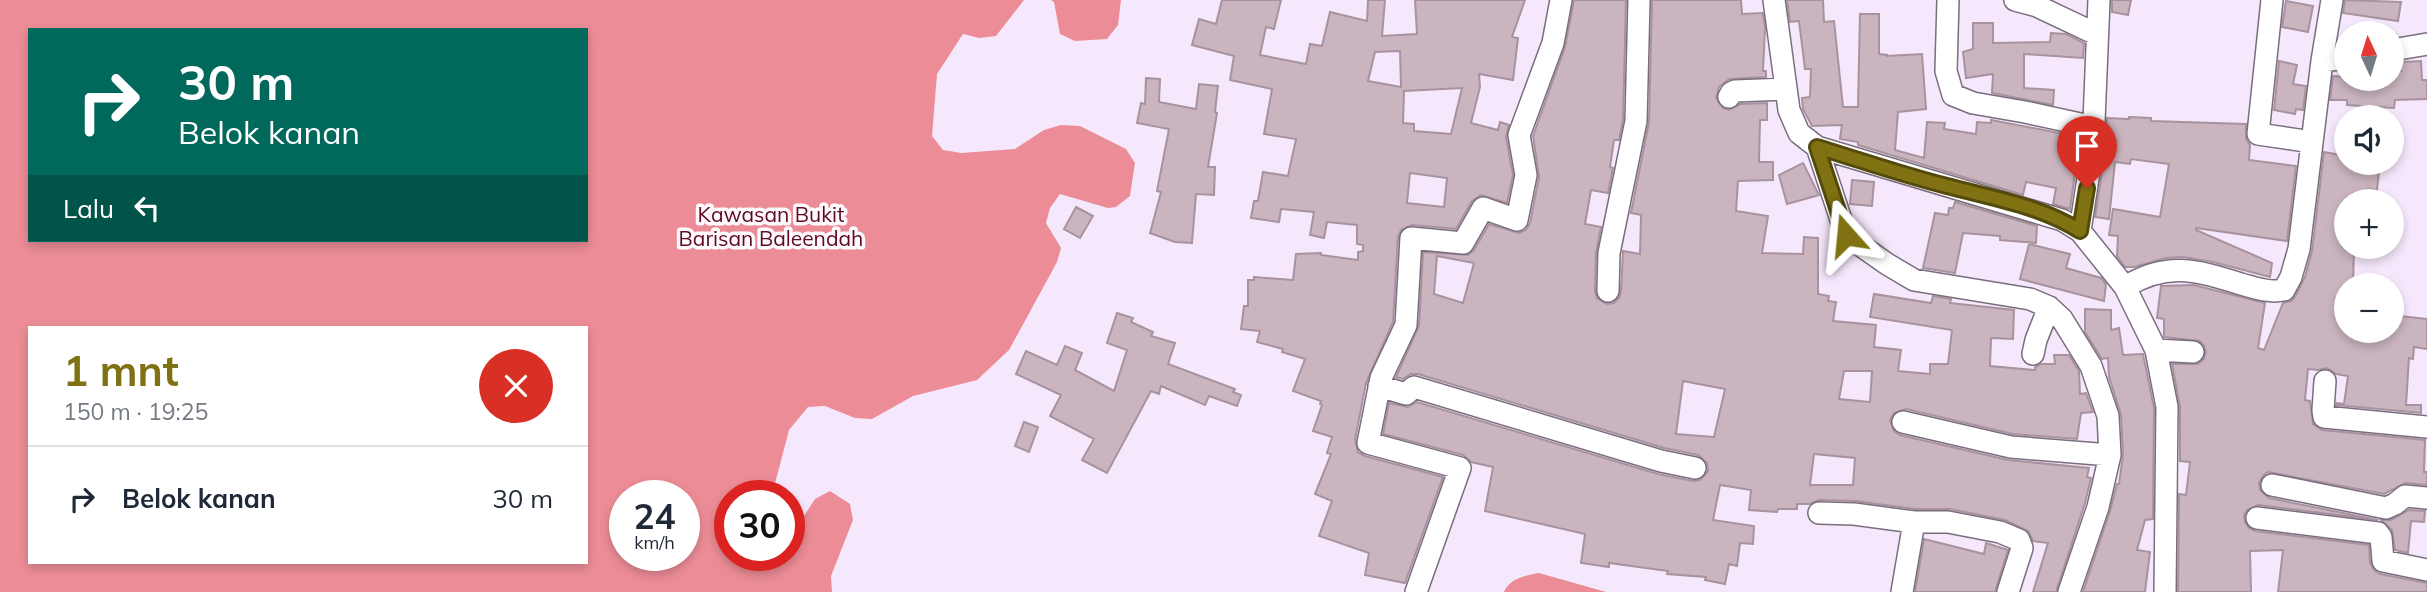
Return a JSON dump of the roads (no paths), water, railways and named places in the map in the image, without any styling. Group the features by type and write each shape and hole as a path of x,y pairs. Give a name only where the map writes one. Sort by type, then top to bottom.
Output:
{"street":[{"path":"1416,592 1460,468 1368,443 1379,386 1406,325 1411,238 1463,243 1483,208 1517,220 1526,175 1519,135 1553,43 1561,0"},
{"path":"1608,291 1609,253 1636,121 1639,0"},
{"path":"1774,0 1789,110 1799,133 1817,147 2062,220 2080,231 2125,287 2157,350 2167,407 2165,592"},
{"path":"1948,0 1946,71 1953,95 1973,103 2094,127"},
{"path":"2015,0 2037,6 2096,34"},
{"path":"2080,231 2093,145 2099,0"},
{"path":"2272,0 2258,134 2312,142"},
{"path":"2125,287 2160,270 2178,270 2209,274 2271,293 2284,290 2291,277 2299,249 2332,0"},
{"path":"2404,48 2427,44"},
{"path":"2322,61 2334,60"},
{"path":"1729,97 1735,91 1786,89"},
{"path":"1817,147 1846,235 1914,280 2030,299 2049,307 2062,319 2091,366 2108,416 2110,455 2098,507 2069,592"},
{"path":"2034,354 2036,340 2049,307"},
{"path":"2157,350 2193,352"},
{"path":"2325,381 2324,417 2427,427"},
{"path":"1379,386 1406,394 1414,387 1661,461 1695,468"},
{"path":"1903,422 2011,447 2110,455"},
{"path":"2272,485 2386,508 2395,505 2402,497 2427,498"},
{"path":"1819,513 1959,524 2000,533 2020,541 2022,548 2008,592"},
{"path":"2257,518 2378,533 2381,537 2383,561 2427,570"},
{"path":"1902,592 1914,522"}],"park label":[{"name":"Kawasan Bukit Barisan Baleendah","path":"771,226"}]}
